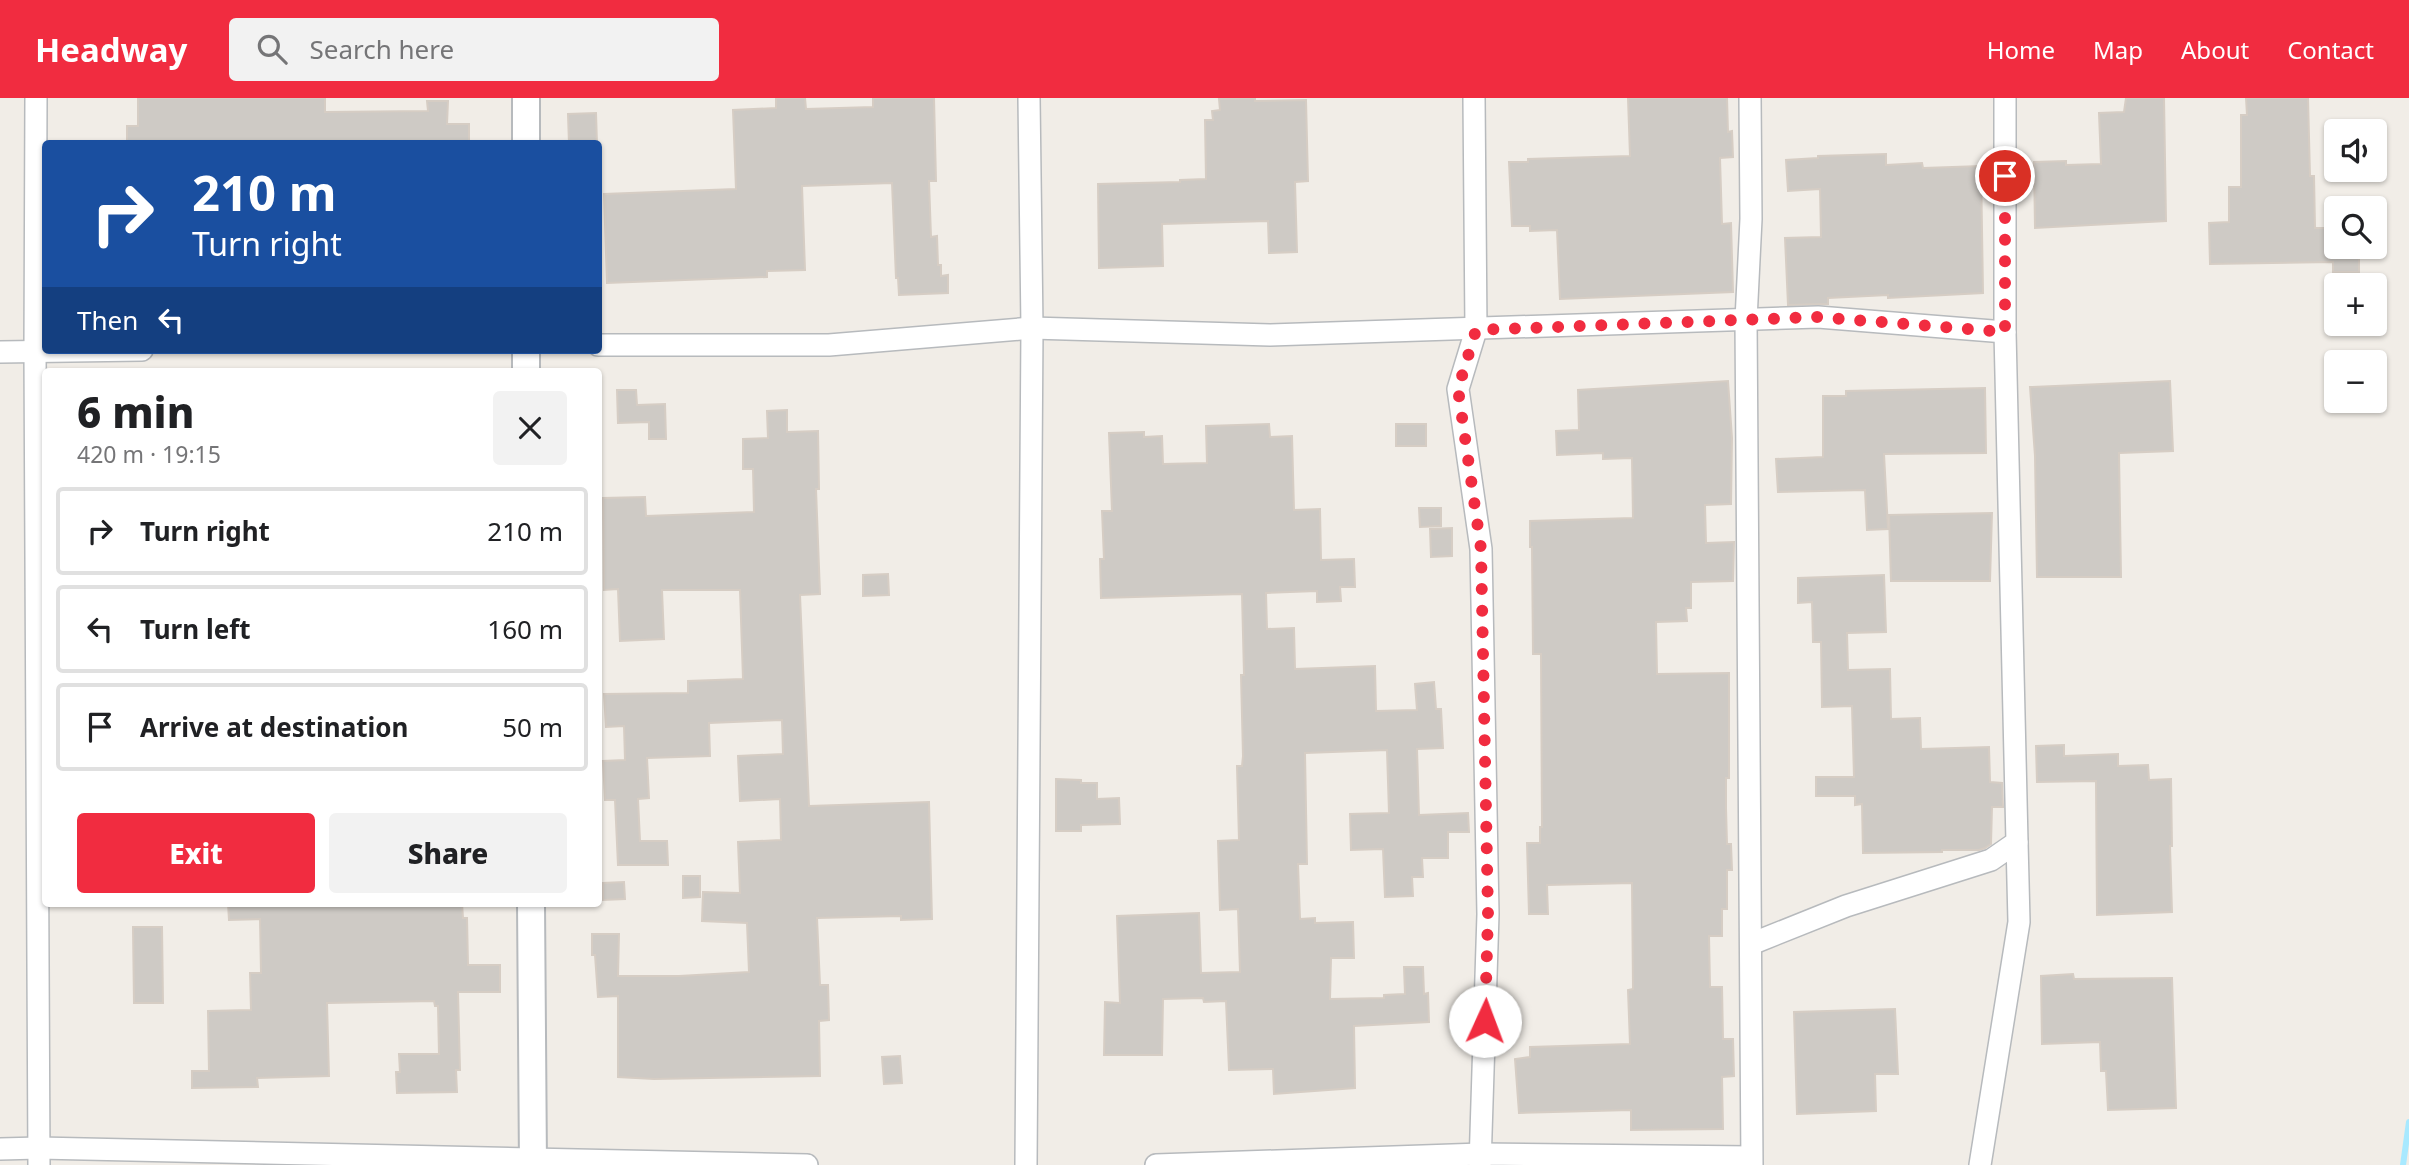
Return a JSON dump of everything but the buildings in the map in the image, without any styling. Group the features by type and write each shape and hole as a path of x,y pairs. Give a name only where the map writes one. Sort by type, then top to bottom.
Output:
{"street":[{"path":"36,98 39,1156"},
{"path":"526,98 526,140"},
{"path":"1026,1165 1032,328 1029,98"},
{"path":"1474,98 1476,330 1458,389 1481,549 1488,914 1480,1160"},
{"path":"1156,1165 1480,1160 1751,1161 1746,320 1751,219 1750,98"},
{"path":"1980,1165 2019,922 2005,332 2004,98"},
{"path":"602,345 829,345 1032,328 1270,335 1818,317 2005,332"},
{"path":"0,352 42,352"},
{"path":"1751,944 1846,906 1991,860 2017,842"},
{"path":"531,907 533,1162"},
{"path":"0,1149 39,1156 807,1165"}],"waterway":[{"path":"2403,1165 2409,1122"}],"route":[{"path":"1485,1021 1488,914 1481,549 1458,389 1476,330 1818,317 2005,332 2005,176"}]}
